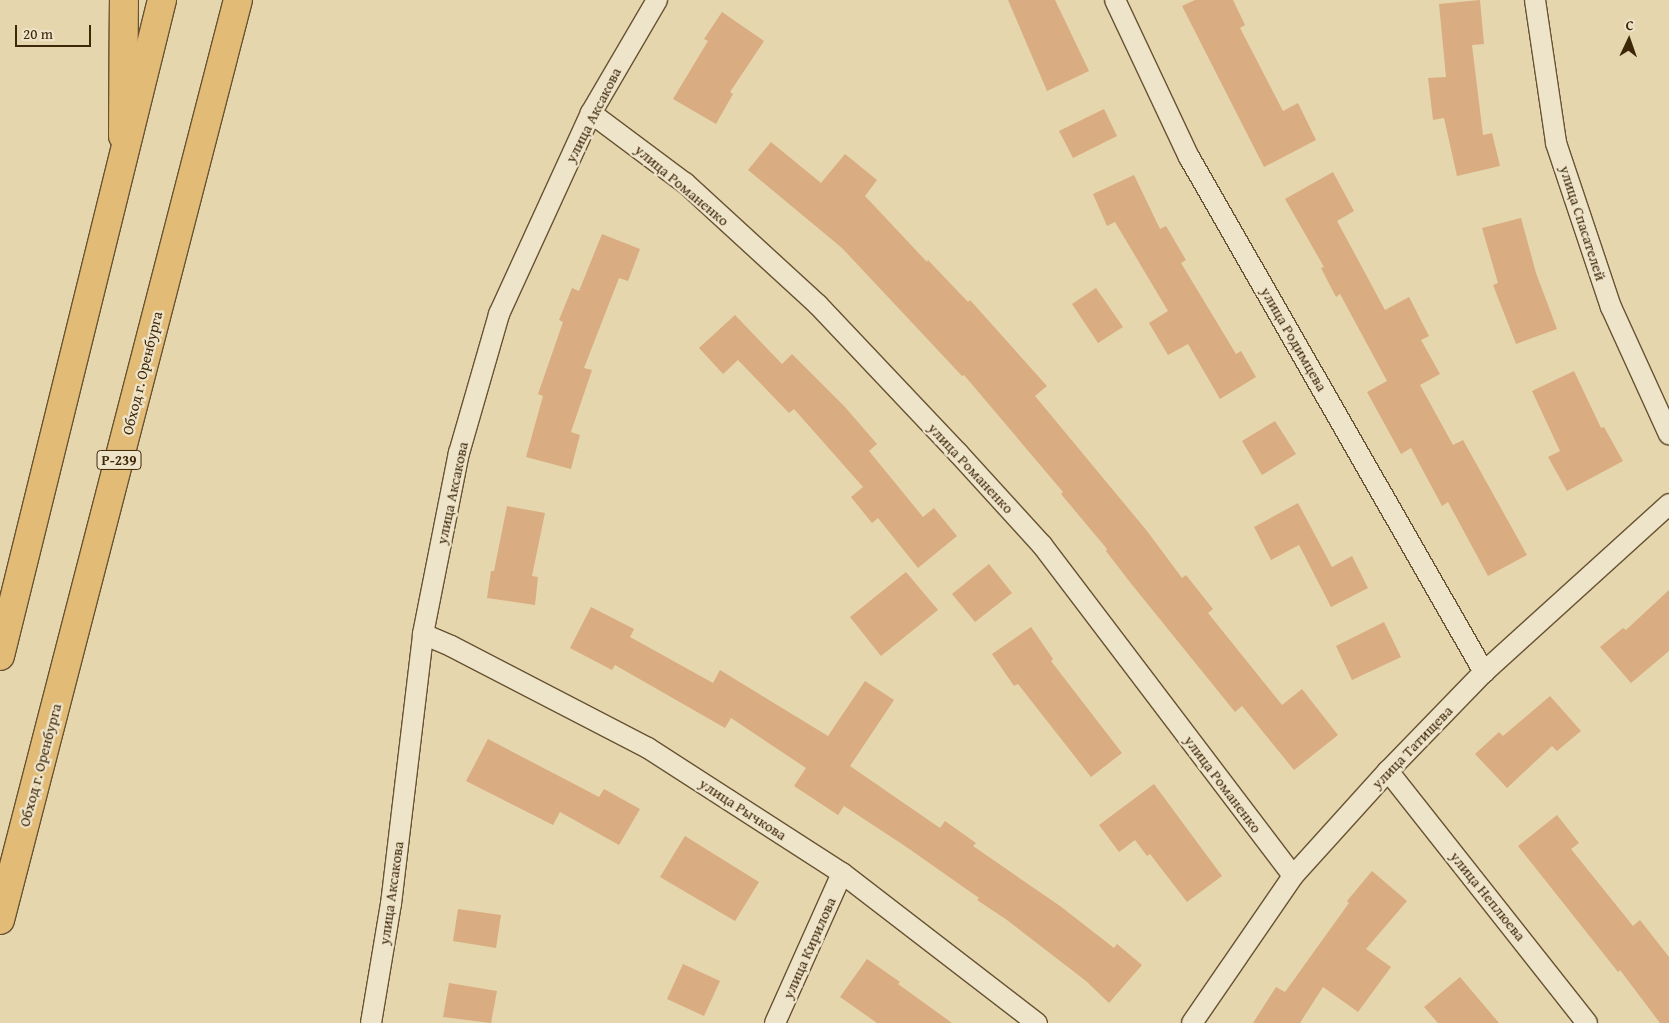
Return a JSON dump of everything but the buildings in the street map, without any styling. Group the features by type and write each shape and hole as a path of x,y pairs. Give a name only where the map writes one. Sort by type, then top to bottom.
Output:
{"main road":[{"path":"123,156 124,0"},
{"path":"0,656 162,0"},
{"name":"Обход г. Оренбурга","path":"0,920 238,0"}],"street":[{"name":"улица Аксакова","path":"372,1023 391,904 423,634 458,453 499,314 591,113 657,0"},
{"name":"улица Родимцева","path":"1116,0 1189,157 1484,672"},
{"name":"улица Спасателей","path":"1535,0 1556,143 1611,307 1669,434"},
{"name":"улица Романенко","path":"591,113 685,183 818,305 958,453 1042,546 1293,876"},
{"name":"улица Татищева","path":"1192,1023 1293,876 1388,771 1484,672 1669,504"},
{"name":"улица Рычкова","path":"423,634 451,646 648,748 842,873 1037,1023"},
{"name":"улица Неплюева","path":"1388,771 1587,1023"},
{"name":"улица Кирилова","path":"775,1023 842,873"}]}
